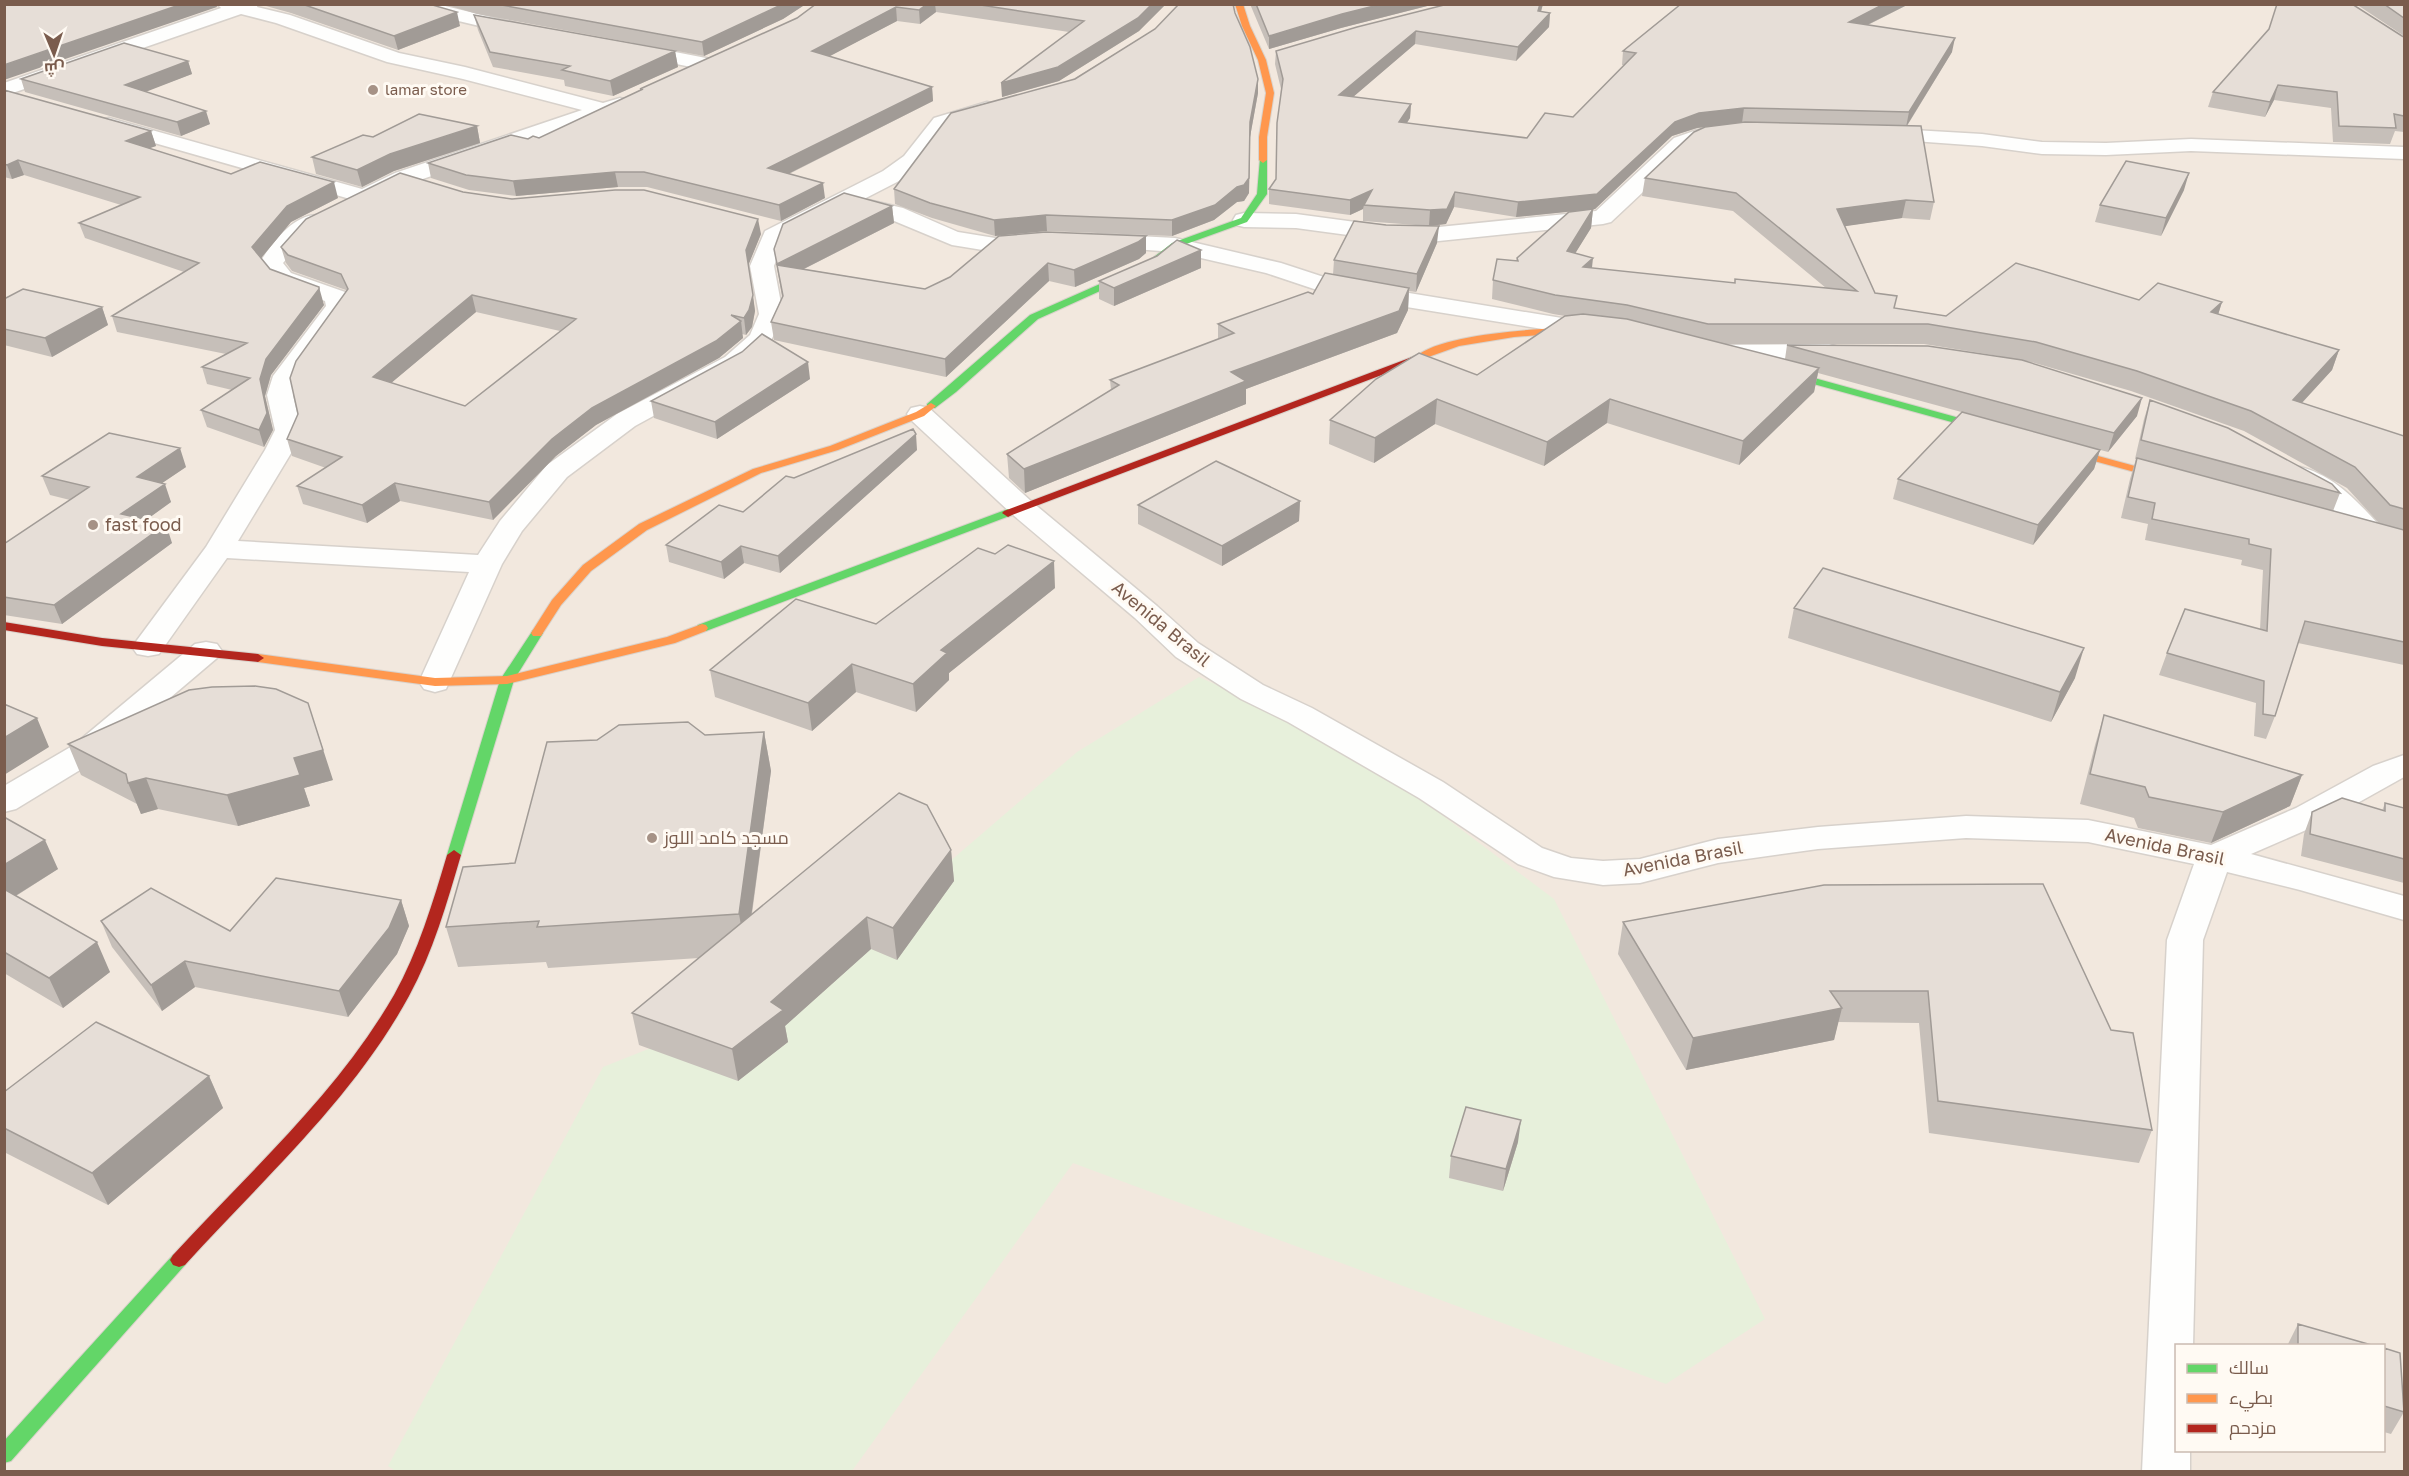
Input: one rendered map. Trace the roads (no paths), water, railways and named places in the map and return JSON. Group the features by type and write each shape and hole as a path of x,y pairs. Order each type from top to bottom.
{"street":[{"path":"411,4 542,34"},
{"path":"1239,4 1246,26 1262,60 1270,93 1263,136 1262,194 1244,220"},
{"path":"4,92 94,57 238,6 394,58 465,73 606,110"},
{"path":"618,47 716,59 676,78"},
{"path":"1262,60 1281,55"},
{"path":"4,92 35,103"},
{"path":"148,647 219,549 279,450 288,430 280,395 286,376 338,306 336,297 284,278 272,263 302,228 403,178 606,110 636,96"},
{"path":"435,682 487,564 510,527 541,489 578,454 626,420 734,362 761,338 771,314 762,266 773,236 771,227 845,201 912,161 941,122 1010,102"},
{"path":"94,120 364,196"},
{"path":"4,1455 227,1206 318,1111 364,1052 401,995 426,936 450,869 507,680 556,603 587,568 644,527 757,471 834,448 920,414 952,390 1034,317 1148,266 1175,245 1244,220 1296,221 1386,233 1428,235 1603,217 1682,144 1697,136 1742,131"},
{"path":"1853,133 1982,140 2042,148 2106,149 2191,145 2404,153"},
{"path":"403,178 432,188"},
{"path":"845,201 895,213 952,238 995,245 1069,240 1175,245 1273,268 1332,288 1591,329"},
{"path":"4,626 102,642 206,651 435,682 507,680 671,640 1457,344 1514,334 1591,329"},
{"path":"1703,352 1856,353"},
{"path":"1703,352 2016,437"},
{"name":"Avenida Brasil","path":"920,414 1022,508 1146,612 1187,650 1252,692 1300,715 1431,790 1530,856 1567,869 1603,873 1640,871 1718,851 1818,838 1966,827 2088,831 2214,857 2304,879 2404,908"},
{"path":"2039,443 2188,483"},
{"path":"2280,465 2336,496 2367,533"},
{"path":"219,549 487,564"},
{"path":"4,801 86,752 206,651"},
{"path":"2166,1472 2185,940 2214,857 2308,816 2385,773 2404,765"}],"place":[{"name":"lamar store","path":"373,90"},
{"name":"fast food","path":"93,525"},
{"name":"مسجد كامد اللوز","path":"652,838"}]}
